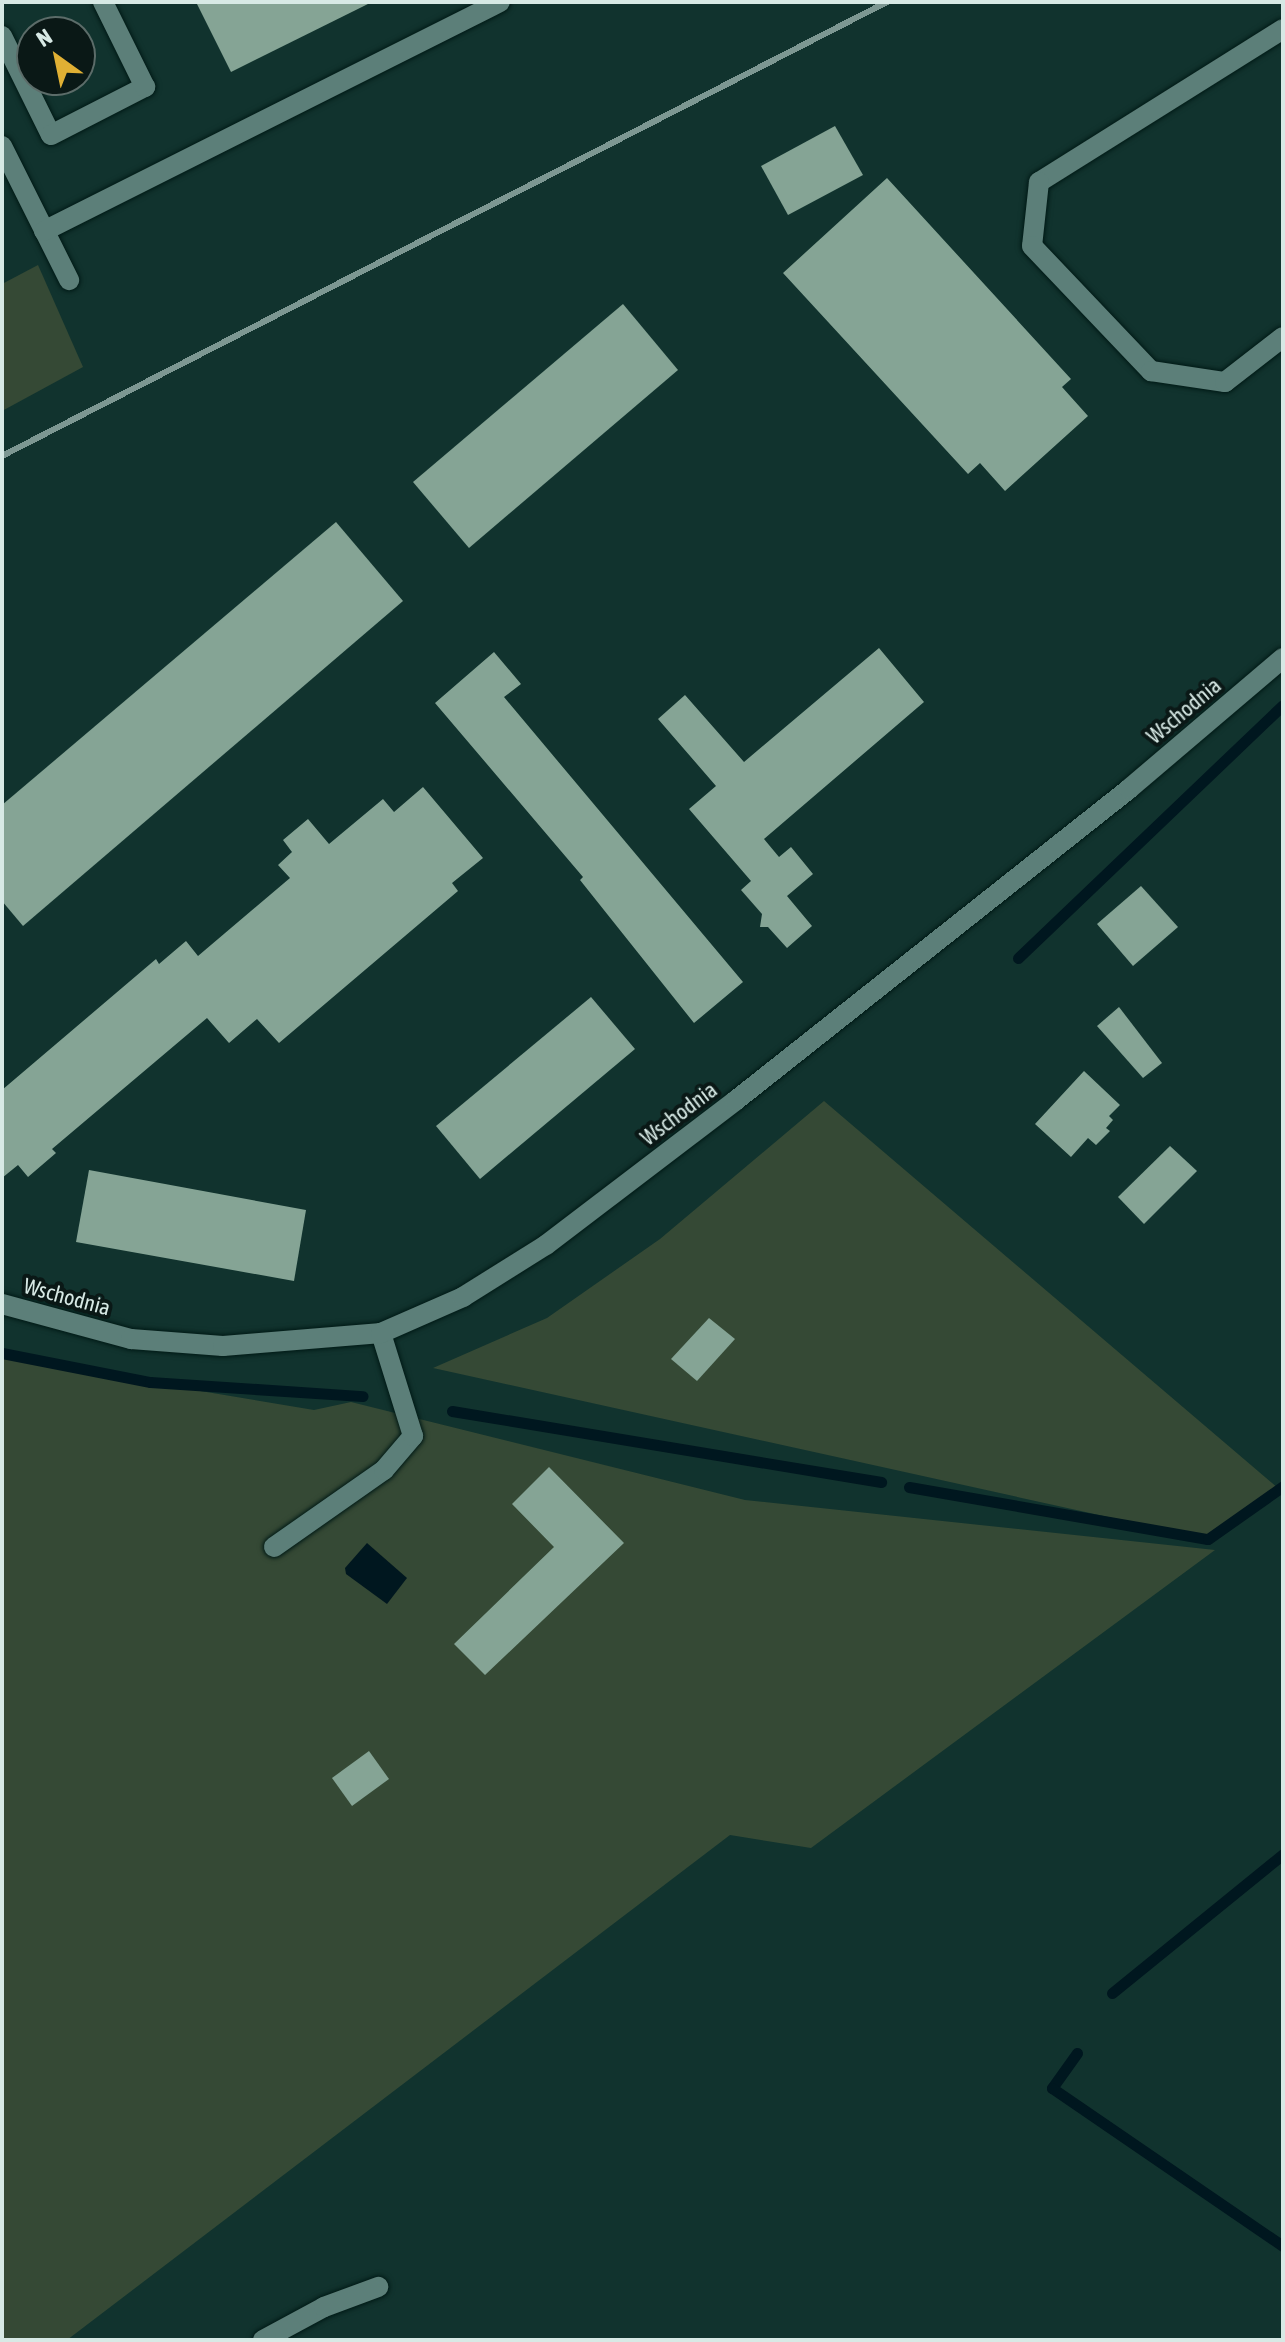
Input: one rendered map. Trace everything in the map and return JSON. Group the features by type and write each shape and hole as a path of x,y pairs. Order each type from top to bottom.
{"street":[{"path":"2,36 51,135 145,87 103,2"},
{"path":"44,231 500,2"},
{"path":"1283,29 1039,182 1032,246 1151,371 1225,382 1283,337"},
{"path":"2,146 69,280"},
{"name":"Wschodnia","path":"2,1304 147,1340 223,1346 381,1333 463,1297 546,1245 1129,789 1283,658"},
{"path":"274,1547 384,1470 413,1436 381,1333"},
{"path":"263,2340 324,2307 378,2287"}],"green space":[{"path":"38,265 83,367 2,411 2,284"},
{"path":"824,1101 1279,1489 1208,1539 433,1368 547,1318 660,1239"},
{"path":"2,1358 314,1410 351,1402 745,1500 1215,1550 811,1848 730,1835 67,2340 2,2340"}],"water":[{"path":"367,1543 407,1578 387,1604 346,1574 345,1568"}],"building":[{"path":"196,2 372,2 231,72"},
{"path":"835,126 863,175 788,215 761,166"},
{"path":"887,178 1071,379 1062,387 1088,416 1005,491 980,463 968,474 783,273"},
{"path":"623,304 678,370 469,548 413,482"},
{"path":"336,522 403,601 23,926 2,901 2,805"},
{"path":"879,648 924,702 764,839 779,857 791,847 813,874 787,896 812,926 787,948 768,927 760,927 762,914 741,890 751,881 689,809 716,786 658,719 685,695 744,762"},
{"path":"494,652 521,684 504,697 743,982 694,1023 580,880 583,877 435,703"},
{"path":"423,787 483,858 452,883 458,891 279,1043 257,1019 229,1043 207,1018 52,1149 56,1153 28,1177 18,1165 2,1178 2,1090 156,959 159,964 186,941 198,956 290,878 278,865 292,852 283,840 308,819 329,844 383,799 394,812"},
{"path":"1141,886 1178,927 1133,966 1097,924"},
{"path":"591,997 635,1049 480,1179 436,1126"},
{"path":"1119,1007 1162,1063 1143,1078 1097,1026"},
{"path":"1084,1071 1120,1105 1109,1116 1113,1120 1106,1128 1110,1131 1096,1145 1088,1138 1071,1157 1035,1124"},
{"path":"1170,1146 1197,1171 1144,1224 1118,1197"},
{"path":"89,1170 306,1210 294,1281 76,1242"},
{"path":"709,1318 735,1339 697,1381 671,1359"},
{"path":"549,1467 624,1543 485,1675 454,1644 554,1547 512,1504"},
{"path":"369,1751 389,1779 352,1806 332,1778"}],"waterway":[{"path":"1018,958 1283,705"},
{"path":"2,1353 150,1382 363,1396"},
{"path":"452,1411 881,1482"},
{"path":"909,1487 1208,1539 1283,1486"},
{"path":"1112,1993 1283,1854"},
{"path":"1077,2053 1052,2088 1283,2246"}],"railway":[{"path":"2,456 887,2"}]}
